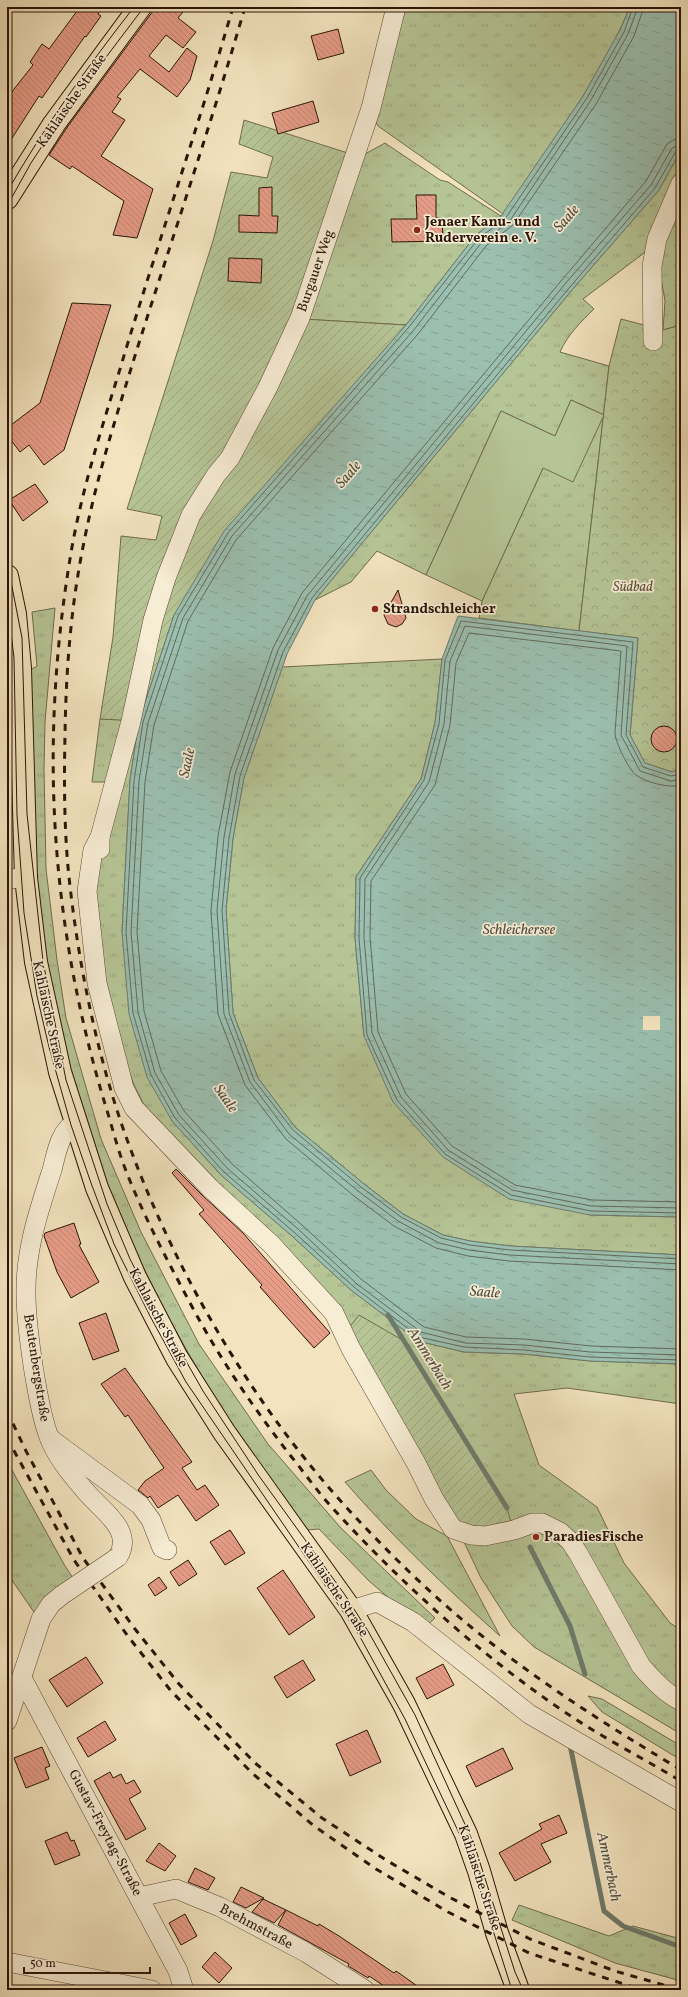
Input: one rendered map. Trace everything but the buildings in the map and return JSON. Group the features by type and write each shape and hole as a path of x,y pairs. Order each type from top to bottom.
{"main road":[{"name":"Kahlaische Straße","path":"7,198 54,124 140,7"},
{"name":"Kahlaische Straße","path":"7,576 14,614 20,668 14,738 17,878 60,1072 97,1188 135,1276 177,1358 224,1432 351,1610 404,1704 466,1834 479,1871 497,1933 518,1990"}],"street":[{"name":"Burgauer Weg","path":"396,7 366,125 300,318 268,386 230,458 216,475 191,515 166,578 153,620 131,721 100,837 100,855 87,891 97,983 124,1088 134,1108 210,1188 271,1244 334,1313 351,1349 416,1463 434,1499 453,1528 471,1535 485,1536 508,1532 533,1523 542,1523 560,1532 570,1541 578,1553 641,1666 654,1682 672,1697 681,1701"},
{"path":"653,341 652,266 657,239 681,183"},
{"name":"Beutenbergstraße","path":"7,1721 44,1612 62,1595 118,1557 122,1546 117,1526 107,1512 89,1495 66,1468 49,1438 42,1417 29,1340 26,1308 30,1244 40,1205 61,1141 68,1128 76,1123"},
{"path":"49,1438 61,1445 140,1504 151,1520 162,1548 167,1550"},
{"path":"351,1610 377,1602 412,1622 529,1714 681,1802"},
{"name":"Gustav-Freytag-Straße","path":"22,1678 178,1971 184,1990"},
{"name":"Brehmstraße","path":"139,1897 176,1889 220,1907 307,1953 365,1990"},
{"path":"7,1962 149,1990"}],"green space":[{"path":"403,7 630,7 603,62 588,88 572,114 503,214 378,126 374,119"},
{"path":"244,120 351,154 302,319 406,325 371,365 174,615 139,721 100,719 113,637 121,536 156,540 162,516 127,509 213,241 231,172 267,178 273,157 239,144"},
{"path":"385,143 440,180 448,182 501,216 476,235 406,325 302,319 365,154"},
{"path":"681,150 681,175 653,237 644,253 583,299 594,309 571,334 560,352 609,366 603,415 571,400 555,436 501,411 426,575 377,551 351,582 315,600 572,290 659,190"},
{"path":"681,192 681,325 663,330 665,301 659,267 661,241"},
{"name":"Südbad","path":"621,319 663,330 681,325 681,769 672,772 645,763 630,735 638,638 579,631 609,366"},
{"path":"571,400 604,415 573,482 543,468 482,601 426,575 501,411 555,436"},
{"path":"603,416 579,631 479,618 482,601 543,468"},
{"path":"55,608 45,722 44,769 46,869 57,960 66,1018 101,1139 141,1232 199,1344 268,1444 341,1528 435,1618 424,1628 369,1581 319,1529 307,1530 260,1464 214,1396 161,1304 118,1210 99,1162 82,1114 56,1014 41,927 34,854 27,672 37,666 32,612"},
{"path":"442,659 435,723 421,779 356,877 355,938 364,1036 590,1215 681,1217 681,1255 510,1246 470,1241 443,1235 403,1214 295,1127 258,1078 233,1013 226,910 233,838 244,777 282,667"},
{"path":"100,719 127,720 111,782 92,782"},
{"path":"139,721 130,780 122,932 172,1121 221,1175 292,1236 351,1290 418,1341 464,1352 523,1354 590,1361 681,1364 681,1404 567,1388 514,1394 539,1465 597,1507 624,1563 670,1623 681,1630 681,1697 657,1679 574,1539 512,1526 348,1329 146,1109 134,1085 118,1041 99,955 94,885"},
{"path":"359,1315 404,1341 507,1508 512,1526 496,1531 454,1522 348,1329"},
{"path":"7,1461 65,1566 75,1581 36,1615 7,1573"},
{"path":"371,1470 386,1490 416,1519 447,1536 500,1636 420,1561 345,1482"},
{"path":"525,1530 558,1535 681,1706 681,1734 534,1647 512,1626 481,1578 465,1544 466,1541"},
{"path":"588,1696 602,1699 681,1746 681,1760 602,1712"},
{"path":"519,1905 609,1936 633,1926 681,1939 681,1981 615,1963 512,1920"}],"water":[{"name":"Saale","path":"630,7 681,7 681,150 659,190 572,290 315,600 287,654 244,778 233,838 226,910 233,1013 258,1078 295,1127 403,1214 443,1235 470,1241 510,1246 681,1255 681,1364 590,1361 523,1354 464,1352 418,1341 351,1290 292,1236 221,1175 172,1121 147,1077 129,1014 122,932 130,780 139,721 174,615 224,531 406,325 476,235 501,216 583,96 620,30"},
{"name":"Schleichersee","path":"458,616 638,638 630,735 645,763 672,772 681,769 681,1217 590,1215 509,1199 443,1157 393,1102 364,1036 355,938 356,877 421,779 435,723 442,659"}],"pier":[{"path":"643,1016 660,1016 660,1030 643,1030"}],"waterway":[{"name":"Ammerbach","path":"388,1315 507,1508"},
{"name":"Ammerbach","path":"530,1547 570,1626 585,1674"},
{"name":"Ammerbach","path":"570,1745 604,1911 623,1926 681,1947"}],"tram line":[{"path":"7,192 67,97 134,7"},
{"path":"7,206 31,163 63,114 144,7"},
{"path":"7,561 22,638 27,814 43,961 66,1080 107,1204 130,1259 149,1296 203,1391 259,1476 345,1595 368,1631 415,1715 474,1844 515,1972 523,1990"},
{"path":"7,599 14,658 17,815 24,913 37,996 49,1047 71,1125 91,1183 114,1244 150,1316 186,1382 359,1635 405,1719 468,1852 512,1990"}],"railway":[{"path":"233,7 206,98 93,457 76,524 72,547 62,618 55,688 53,758 55,827 61,896 72,965 86,1034 123,1163 145,1216 162,1250 200,1321 236,1380 276,1437 318,1491 356,1534 386,1564 481,1650 549,1701 583,1724 681,1781"},
{"path":"245,7 193,177 108,443 89,517 79,566 68,661 65,753 66,829 70,886 79,953 101,1055 110,1088 132,1153 152,1203 200,1301 228,1349 258,1395 290,1440 324,1482 400,1563 471,1627 521,1666 573,1702 681,1770"},
{"path":"7,1411 26,1451 83,1558 135,1629 179,1684 255,1763 322,1818 386,1860 449,1897 530,1939 615,1971 681,1990"},
{"path":"7,1438 74,1560 127,1635 171,1691 252,1773 314,1826 376,1869 448,1912 529,1953 642,1990"}],"place":[{"name":"Jenaer Kanu- und Ruderverein e. V.","path":"417,230"},
{"name":"Strandschleicher","path":"375,609"},
{"name":"ParadiesFische","path":"536,1537"}]}
